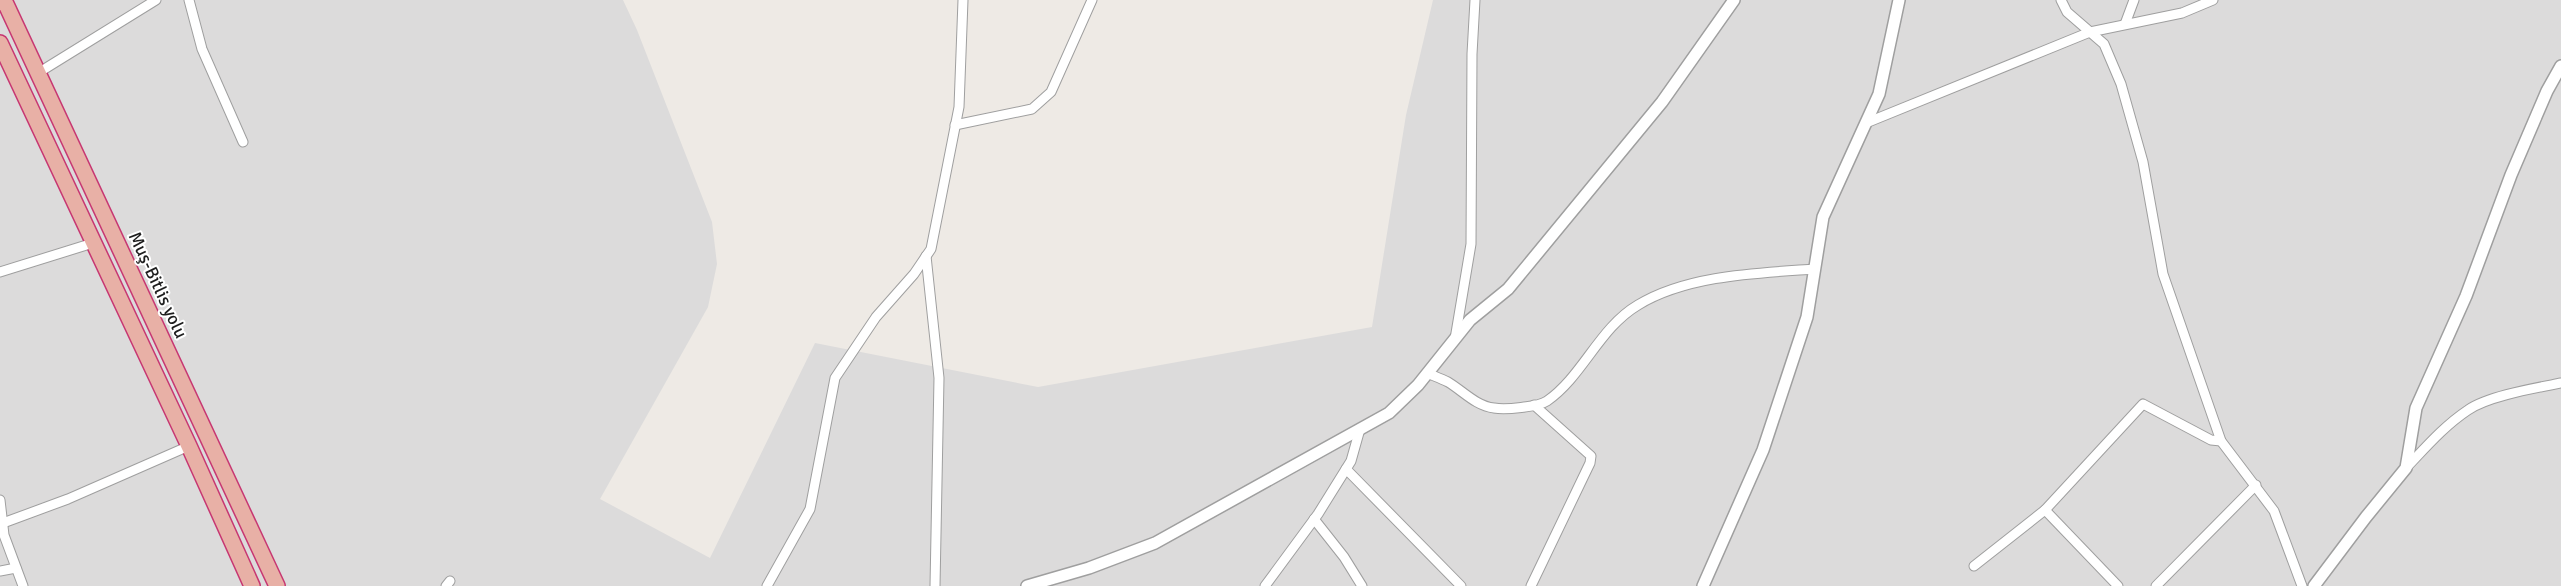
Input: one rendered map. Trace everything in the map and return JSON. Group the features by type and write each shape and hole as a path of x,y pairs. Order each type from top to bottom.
{"highway":[{"name":"Muş-Bitlis yolu","path":"4,0 277,586"},
{"path":"0,44 189,446 252,586"}],"street":[{"path":"38,73 156,0"},
{"path":"189,0 202,49 243,142"},
{"path":"767,586 810,509 836,378 876,317 914,274 931,249 959,107 963,0"},
{"path":"955,125 1032,109 1051,92 1092,0"},
{"path":"1455,339 1471,244 1472,54 1475,0"},
{"path":"1028,586 1088,568 1155,542 1389,413 1427,373 1470,320 1508,289 1662,102 1734,0"},
{"path":"1703,586 1762,450 1807,317 1823,218 1879,94 1899,0"},
{"path":"2061,0 2067,12 2104,44 2121,84 2143,162 2163,274 2221,441 2274,511 2302,586"},
{"path":"2125,24 2134,0"},
{"path":"1866,123 2090,32 2182,13 2213,0"},
{"path":"2406,468 2416,408 2466,296 2543,100 2561,66"},
{"path":"0,272 94,244"},
{"path":"926,256 939,378 935,586"},
{"path":"1427,373 1449,383 1476,402 1494,408 1534,405 1546,402 1569,379 1615,322 1636,306 1661,291 1684,285 1764,272 1815,269"},
{"path":"2314,586 2366,517 2406,468 2439,432 2470,408 2518,392 2561,383"},
{"path":"1974,566 2045,510 2143,404 2210,440 2221,441"},
{"path":"1531,586 1590,463 1590,456 1534,405"},
{"path":"1264,586 1314,519 1351,461 1360,429"},
{"path":"3,523 68,498 189,446"},
{"path":"1346,469 1461,586"},
{"path":"2156,586 2256,486"},
{"path":"0,500 4,534 23,586"},
{"path":"2045,510 2118,586"},
{"path":"1314,519 1344,557 1362,586"},
{"path":"0,571 16,568"}],"shaded area":[{"path":"0,0 623,0 637,30 712,222 717,264 708,307 600,499 710,558 815,343 1038,387 1372,327 1406,115 1433,0 2561,0 2561,586 0,586"}]}
